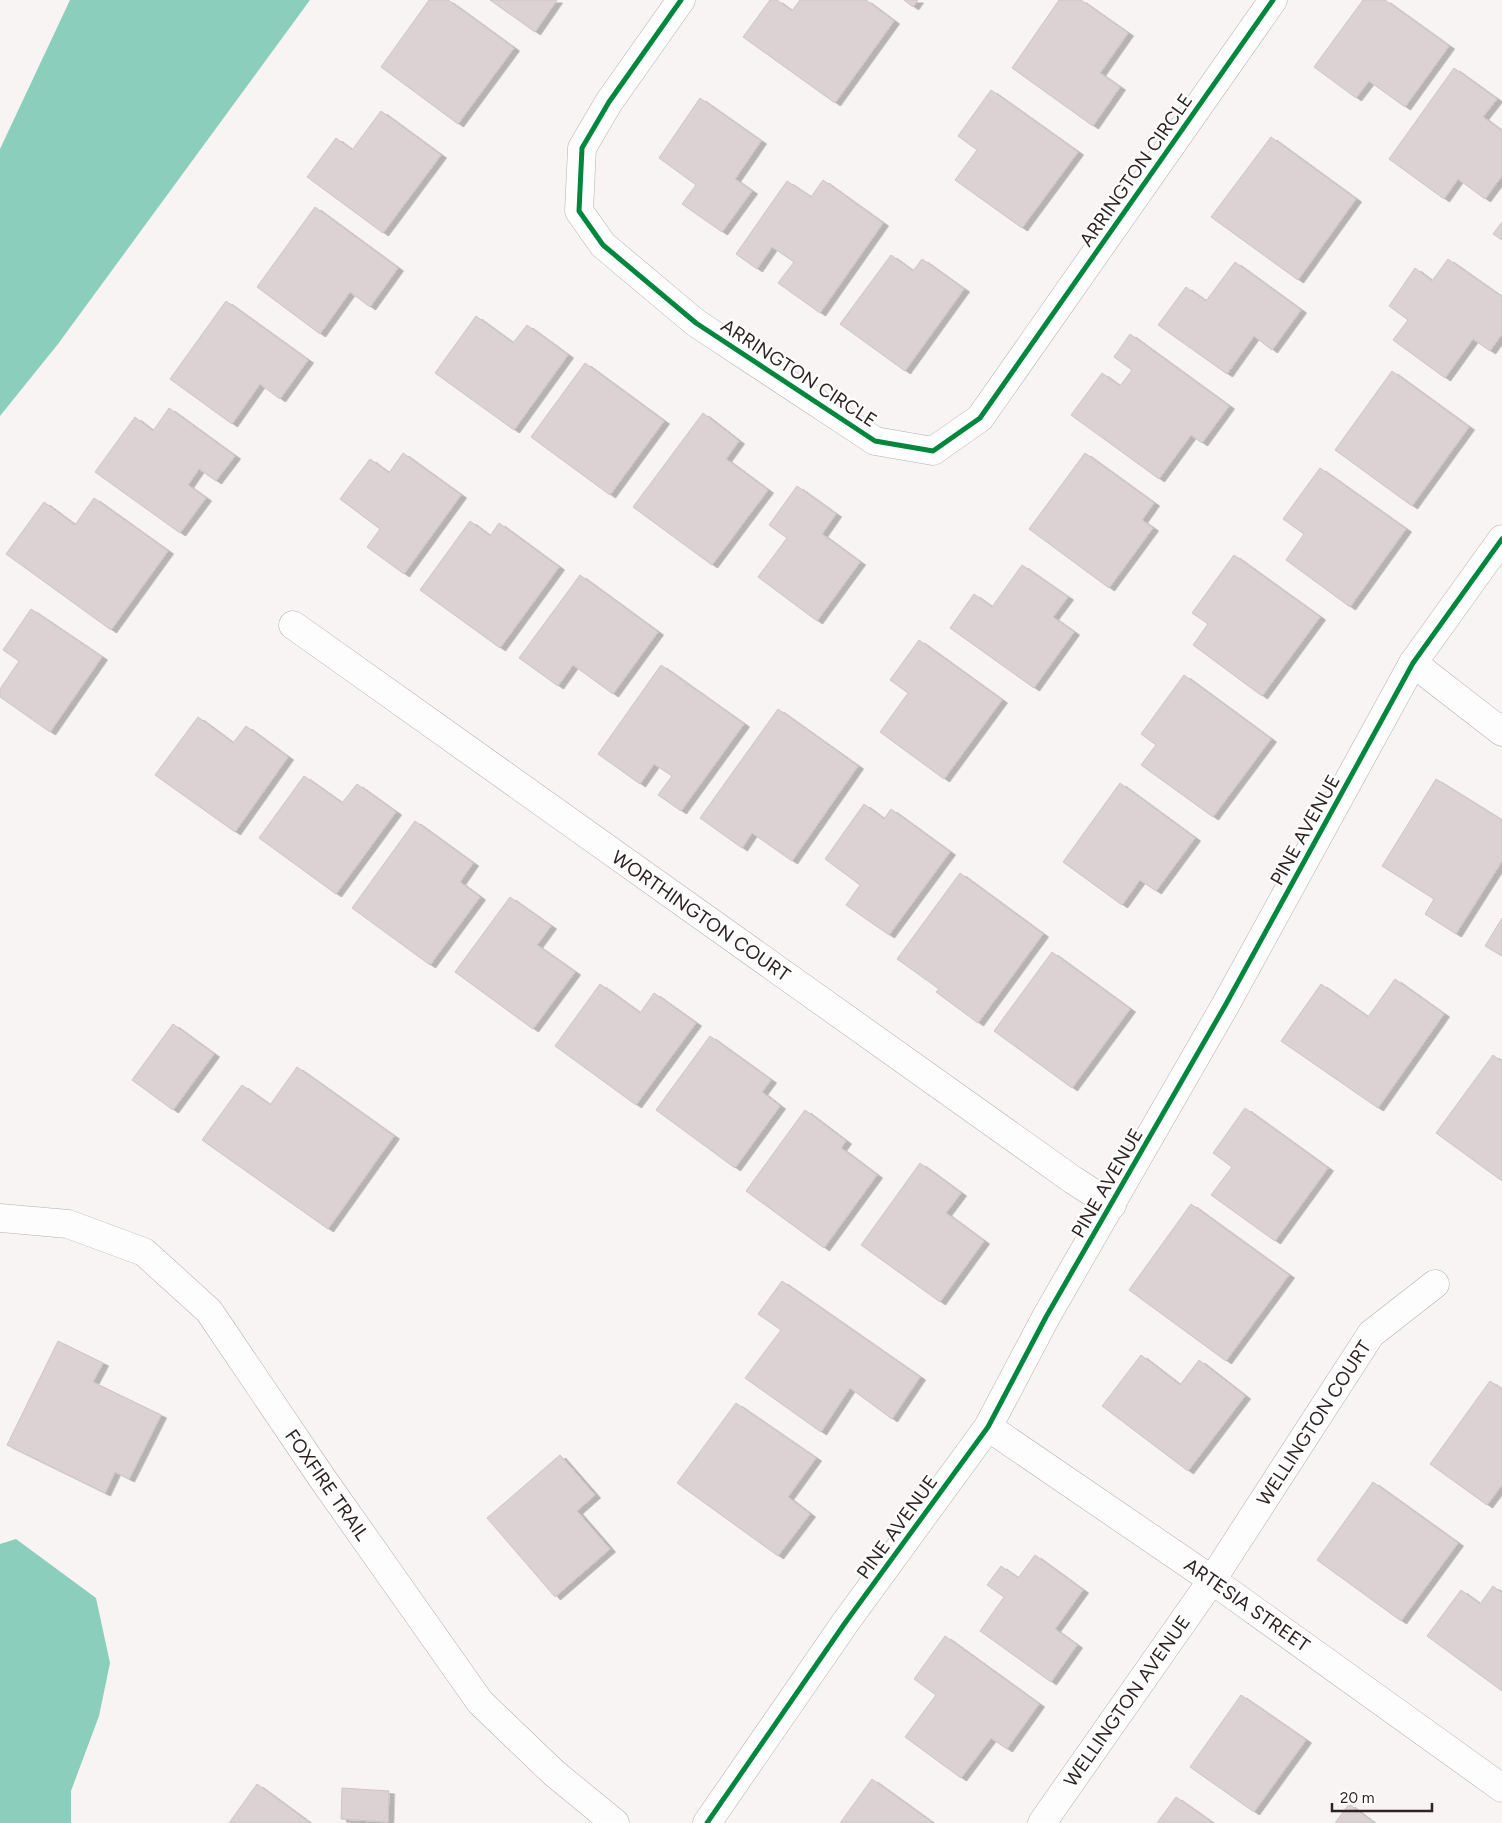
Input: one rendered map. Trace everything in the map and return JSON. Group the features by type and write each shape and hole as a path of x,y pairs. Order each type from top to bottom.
{"street":[{"name":"ARRINGTON CIRCLE","path":"681,0 609,102 582,148 579,211 603,244 696,323 875,441 933,451 980,418 1273,0"},
{"name":"PINE AVENUE","path":"707,1823 845,1623 988,1427 1046,1317 1226,1004 1413,664 1502,539"},
{"name":"WORTHINGTON COURT","path":"293,625 1073,1180 1112,1204"},
{"path":"1413,664 1502,732"},
{"name":"FOXFIRE TRAIL","path":"0,1218 68,1224 144,1252 209,1311 322,1478 480,1702 554,1773 615,1823"},
{"name":"WELLINGTON COURT","path":"1212,1580 1371,1334 1435,1284"},
{"name":"ARTESIA STREET","path":"988,1427 1212,1580 1502,1788"},
{"name":"WELLINGTON AVENUE","path":"1042,1823 1212,1580"}],"shaded area":[{"path":"70,0 310,0 58,344 0,416 0,149"},
{"path":"16,1539 96,1598 110,1663 99,1716 71,1791 71,1823 0,1823 0,1544"}],"building":[{"path":"429,0 448,0 514,48 458,124 381,67"},
{"path":"490,0 557,0 535,32"},
{"path":"770,0 777,0 792,11 800,0 866,0 894,21 835,103 743,37"},
{"path":"904,0 918,0 913,7"},
{"path":"1059,0 1081,0 1128,33 1100,73 1120,87 1093,126 1012,68"},
{"path":"1363,0 1385,0 1449,46 1405,107 1369,81 1356,98 1314,67"},
{"path":"1454,68 1497,99 1483,117 1502,131 1502,176 1485,199 1458,179 1444,199 1389,159"},
{"path":"991,90 1078,152 1022,228 955,180 977,150 958,136"},
{"path":"700,98 761,141 735,179 752,191 722,232 682,204 696,185 659,158"},
{"path":"381,111 441,155 383,233 307,177 336,138 352,150"},
{"path":"1271,137 1356,199 1298,280 1211,217"},
{"path":"823,180 883,223 820,313 778,283 794,262 772,247 757,269 736,254 787,181 811,197"},
{"path":"315,207 398,268 370,307 350,292 320,334 257,287"},
{"path":"1502,222 1502,240 1493,234"},
{"path":"891,255 913,271 922,259 964,289 905,371 840,324"},
{"path":"1448,259 1502,297 1502,334 1490,351 1473,339 1445,378 1393,340 1408,320 1389,306 1415,268 1432,281"},
{"path":"1235,262 1301,310 1272,350 1254,336 1227,374 1158,325 1186,287 1206,301"},
{"path":"226,301 308,360 280,399 260,384 232,424 170,379"},
{"path":"476,316 513,343 527,325 568,355 514,430 435,373"},
{"path":"1130,334 1229,406 1202,443 1191,435 1159,479 1071,415 1102,373 1120,386 1132,370 1114,357"},
{"path":"585,363 664,421 610,495 531,437"},
{"path":"1392,371 1469,427 1412,506 1335,450"},
{"path":"169,408 235,456 216,481 199,469 188,485 206,498 180,533 95,472 135,417 153,431"},
{"path":"703,413 739,441 726,459 768,490 712,565 633,507"},
{"path":"403,453 461,495 404,574 367,547 380,529 340,499 370,459 389,473"},
{"path":"1085,453 1154,503 1142,520 1153,528 1109,588 1029,529"},
{"path":"1320,468 1406,529 1350,607 1286,560 1304,534 1283,519"},
{"path":"797,486 836,514 822,534 860,562 817,621 758,577 787,538 769,525"},
{"path":"94,498 168,551 111,630 6,554 44,502 75,525"},
{"path":"470,521 490,536 499,523 559,567 500,648 420,590"},
{"path":"1234,555 1320,617 1262,696 1193,645 1208,624 1192,613"},
{"path":"1022,565 1068,597 1053,617 1074,632 1034,688 950,628 974,594 992,607"},
{"path":"580,575 658,632 613,694 573,665 558,686 519,658"},
{"path":"31,609 102,657 50,732 0,697 0,689 19,661 3,650"},
{"path":"919,640 1002,700 944,779 880,732 908,693 890,680"},
{"path":"661,665 744,724 681,811 658,795 672,776 654,764 640,784 598,754"},
{"path":"1184,675 1271,739 1213,817 1141,765 1156,745 1141,734"},
{"path":"778,709 858,766 792,861 752,833 742,848 700,818"},
{"path":"198,717 233,743 246,726 288,757 235,832 155,775"},
{"path":"304,776 342,803 357,784 396,812 336,894 259,838"},
{"path":"1436,779 1502,820 1502,861 1456,934 1425,914 1434,899 1382,866"},
{"path":"1120,783 1195,838 1156,891 1140,880 1122,905 1063,862"},
{"path":"864,804 884,819 891,809 950,852 889,935 846,905 860,885 825,859"},
{"path":"415,821 473,863 460,882 480,897 430,965 352,908"},
{"path":"960,873 1043,934 978,1023 936,992 939,989 897,959"},
{"path":"510,897 551,926 537,945 575,972 533,1029 455,972"},
{"path":"1502,918 1502,956 1485,946"},
{"path":"1052,952 1130,1009 1072,1088 994,1031"},
{"path":"1395,979 1444,1014 1378,1108 1281,1041 1321,984 1368,1017"},
{"path":"600,984 640,1013 654,993 696,1023 636,1105 555,1046"},
{"path":"173,1024 214,1054 173,1110 132,1080"},
{"path":"710,1036 771,1080 762,1092 780,1106 735,1168 656,1110"},
{"path":"1493,1055 1502,1062 1502,1181 1436,1133"},
{"path":"297,1067 394,1136 328,1229 202,1140 242,1085 270,1105"},
{"path":"1245,1108 1328,1168 1275,1241 1211,1195 1232,1167 1213,1153"},
{"path":"805,1110 846,1141 841,1148 877,1175 824,1248 746,1191"},
{"path":"920,1163 961,1193 946,1213 984,1241 940,1302 861,1245"},
{"path":"1191,1204 1289,1275 1226,1361 1129,1290"},
{"path":"782,1281 920,1377 892,1419 850,1388 821,1432 745,1378 781,1330 758,1314"},
{"path":"58,1341 103,1363 93,1382 161,1415 129,1479 115,1472 105,1493 7,1445"},
{"path":"1141,1355 1180,1385 1199,1360 1245,1396 1188,1471 1102,1406"},
{"path":"1490,1381 1502,1389 1502,1485 1487,1505 1430,1464"},
{"path":"736,1403 816,1458 788,1497 810,1514 778,1556 677,1483"},
{"path":"560,1455 595,1495 577,1511 610,1549 555,1597 487,1518"},
{"path":"1373,1482 1458,1543 1401,1621 1317,1560"},
{"path":"1035,1555 1083,1590 1055,1629 1077,1645 1051,1682 980,1631 1004,1597 987,1585 1001,1566 1018,1578"},
{"path":"1493,1586 1502,1593 1502,1691 1427,1636 1461,1590 1480,1604"},
{"path":"945,1636 1039,1704 1007,1749 991,1738 961,1778 905,1737 936,1695 914,1679"},
{"path":"1241,1695 1306,1740 1254,1812 1190,1767"},
{"path":"872,1779 933,1823 840,1823"},
{"path":"257,1784 310,1823 229,1823"},
{"path":"342,1788 389,1791 388,1822 341,1819"},
{"path":"1176,1797 1213,1823 1157,1823"},
{"path":"1349,1804 1374,1823 1335,1823"}],"cycle path":[{"path":"681,0 609,102 582,148 579,211 603,245 696,323 875,441 933,451 980,418 1273,0"},
{"path":"707,1823 845,1623 988,1427 1046,1317 1226,1004 1413,663 1502,539"}]}
